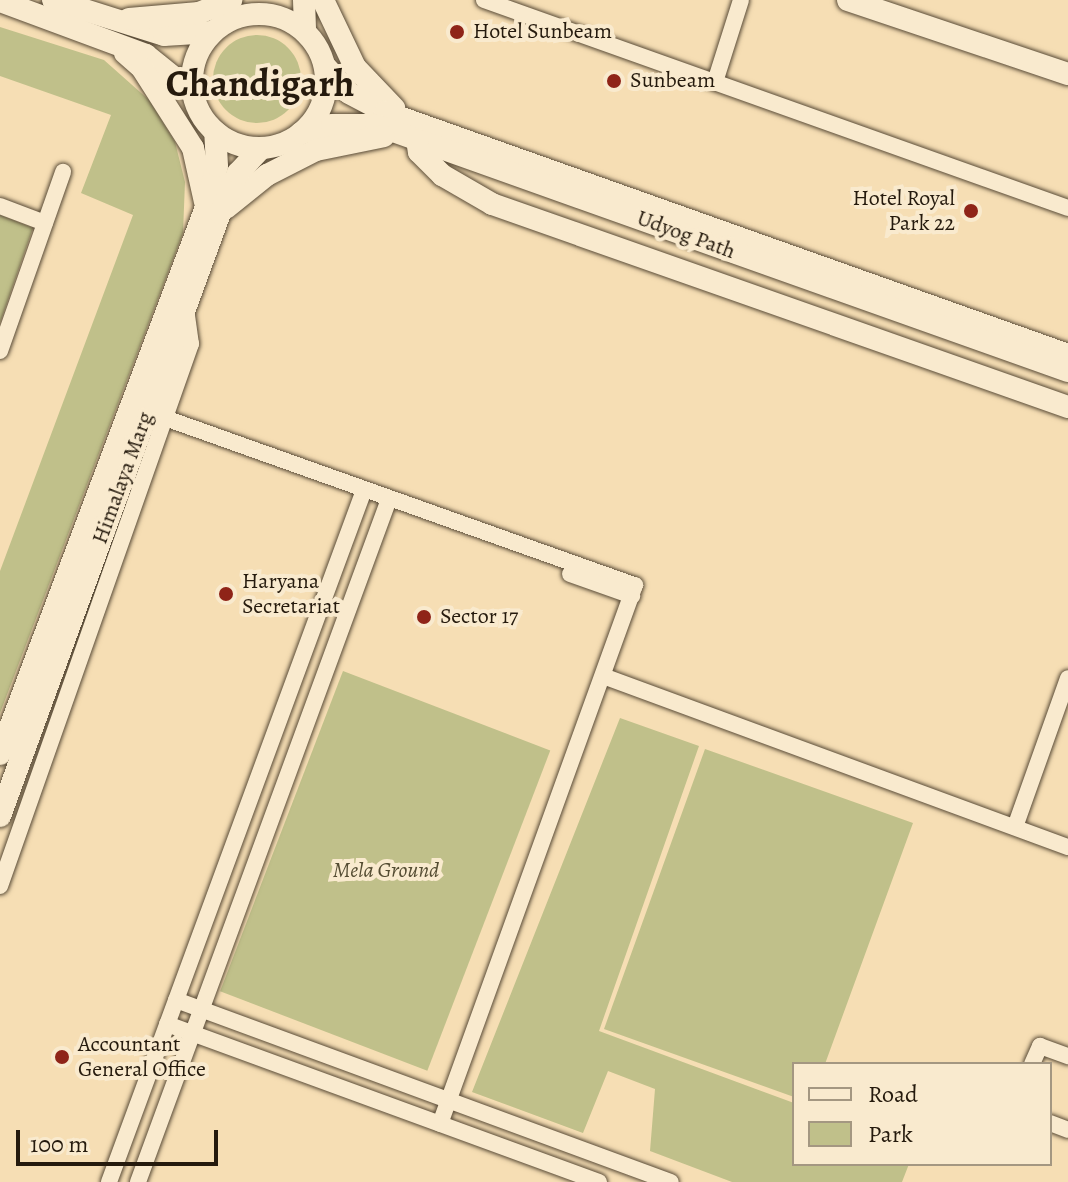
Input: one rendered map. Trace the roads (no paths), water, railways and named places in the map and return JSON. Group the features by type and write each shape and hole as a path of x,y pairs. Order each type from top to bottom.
{"main road":[{"path":"53,0 108,28 165,66 192,92 215,132 261,148 301,133 319,111 325,66 305,32 304,0"},
{"path":"323,0 355,67 409,131 419,152 442,175 492,204 1068,407"},
{"path":"848,0 1067,69"},
{"path":"0,1 108,28 164,35 212,32"},
{"path":"108,28 245,5 305,32"},
{"path":"192,92 195,60 212,32 245,5"},
{"path":"108,28 169,105 193,148 213,210 267,175 316,150 409,131"},
{"name":"Udyog Path","path":"325,66 349,93 409,131"},
{"name":"Udyog Path","path":"301,133 332,125 376,125 409,131 1066,357"},
{"name":"Himalaya Marg","path":"0,816 185,307 213,210 217,166 215,132"},
{"name":"Himalaya Marg","path":"0,754 213,210 238,173 261,148"}],"street":[{"path":"484,0 1068,208"},
{"path":"715,82 741,0"},
{"path":"0,351 63,172"},
{"path":"0,206 45,223"},
{"path":"0,886 191,344 185,307"},
{"path":"164,423 632,596 440,1124"},
{"path":"109,1182 362,495"},
{"path":"138,1182 387,504"},
{"path":"316,620 341,630"},
{"path":"603,676 1068,847"},
{"path":"1015,827 1068,678"},
{"path":"176,1000 671,1182"},
{"path":"167,1024 599,1182"},
{"path":"1033,1062 1040,1046 1068,1056"},
{"path":"319,1079 327,1055"}],"place":[{"name":"Hotel Sunbeam","path":"457,32"},
{"name":"Sunbeam","path":"614,81"},
{"name":"Hotel Royal Park 22","path":"971,211"},
{"name":"Haryana Secretariat","path":"226,594"},
{"name":"Sector 17","path":"424,617"},
{"name":"Accountant General Office","path":"62,1057"}],"district":[{"name":"Chandigarh","path":"260,84"}],"park label":[{"name":"Mela Ground","path":"386,871"}]}
